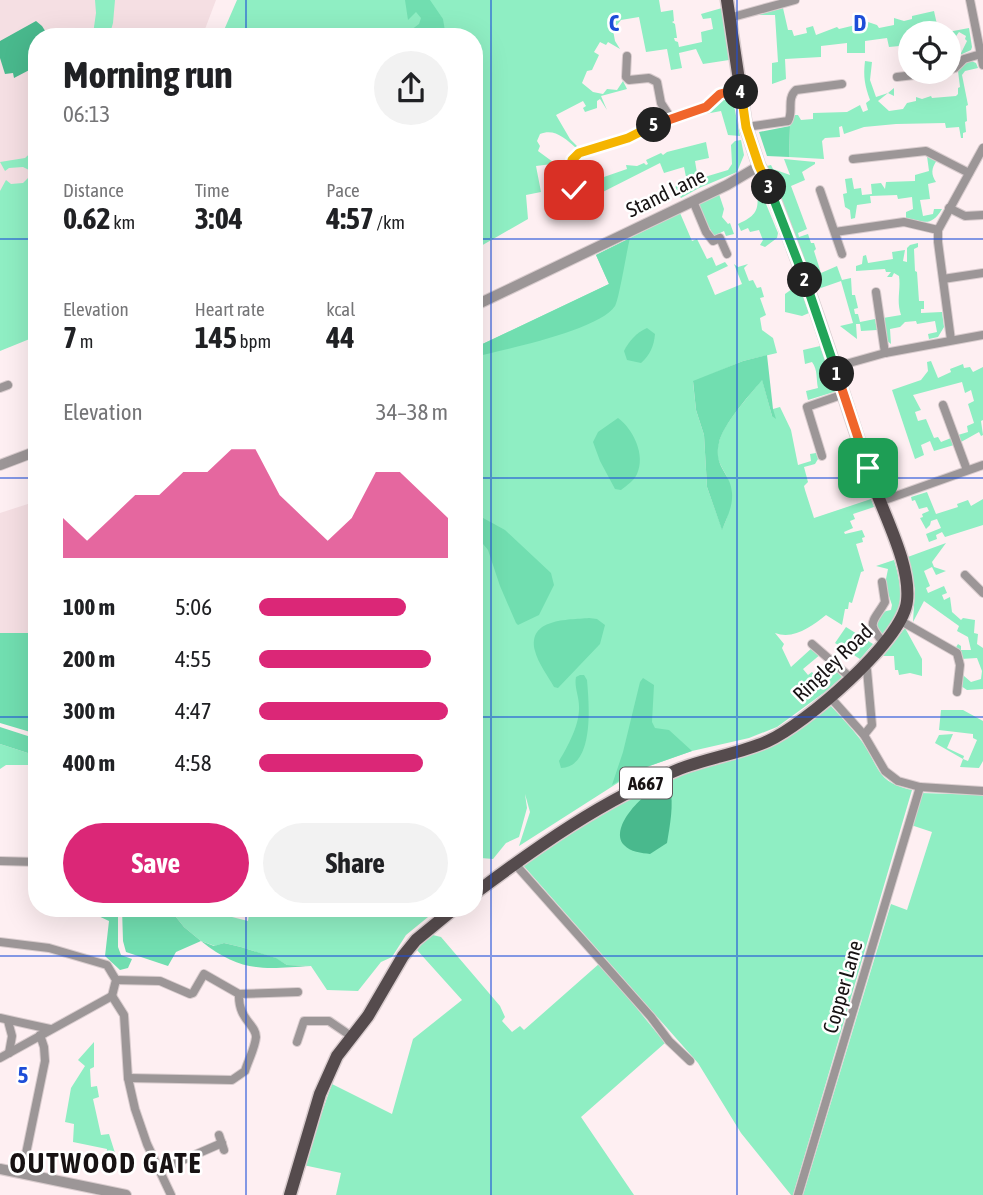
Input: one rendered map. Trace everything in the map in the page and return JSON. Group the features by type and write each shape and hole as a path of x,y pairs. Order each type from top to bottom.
{"main road":[{"name":"Ringley Road","path":"483,887 569,826 626,793 681,768 769,741 830,697 863,667 901,621 907,600 902,563 805,280 746,127 727,0"},
{"path":"290,1195 320,1094 337,1056 368,1016 403,956 416,940 443,917"}],"street":[{"path":"729,18 795,0"},
{"path":"970,0 983,65"},
{"path":"961,62 981,54"},
{"path":"627,55 626,77 629,80 649,78 657,82 661,103 672,120"},
{"path":"746,127 788,121 791,114 791,97 796,90 842,84"},
{"path":"576,192 570,166 579,153 628,138 645,128 706,107 720,94 740,89"},
{"path":"853,159 926,151 969,173"},
{"path":"951,340 938,230 982,153"},
{"name":"Stand Lane","path":"483,302 694,201 759,166"},
{"path":"823,193 842,254"},
{"path":"694,201 706,232 713,241 720,238 727,254"},
{"path":"949,208 965,216 980,213"},
{"path":"835,232 904,222 938,230"},
{"path":"943,279 983,273"},
{"path":"876,292 885,353"},
{"path":"835,367 885,353 983,335"},
{"path":"822,456 807,407 844,394"},
{"path":"943,405 967,470"},
{"path":"0,465 28,454"},
{"path":"879,502 983,465"},
{"path":"965,575 983,593"},
{"path":"882,582 885,602 871,626 872,631 884,643"},
{"path":"901,621 957,653 960,665 957,692"},
{"path":"812,644 851,678"},
{"path":"863,667 867,670 872,725 864,735"},
{"path":"830,697 864,735 885,771 898,780 920,787 983,791"},
{"name":"Copper Lane","path":"798,1195 920,787"},
{"path":"0,861 28,862"},
{"path":"514,864 690,1061"},
{"path":"0,942 49,948 91,958 107,965 116,980 112,996 124,1015 128,1078 140,1126 171,1195"},
{"path":"116,980 160,981 190,994 193,993 201,972 239,994 295,994"},
{"path":"128,1078 232,1080 245,1071 256,1035 241,1013 239,994"},
{"path":"0,1058 112,996"},
{"path":"4,1019 50,1029"},
{"path":"4,1019 12,1036 9,1053"},
{"path":"297,1042 304,1021 329,1021 351,1036"},
{"path":"22,1173 45,1061 40,1035"},
{"path":"160,1170 222,1143"},
{"path":"0,1169 126,1195"}],"shaded area":[{"path":"0,0 216,0 205,28 28,28 28,196 0,206"},
{"path":"95,0 115,0 112,28 94,28"},
{"path":"237,0 659,0 661,12 673,10 672,22 675,24 677,38 674,38 679,47 702,42 701,32 713,29 711,18 703,19 701,14 722,8 729,60 703,64 696,49 679,53 682,68 671,70 667,49 646,52 639,17 621,20 613,30 620,49 608,42 606,45 600,42 594,52 599,55 582,83 593,92 603,94 607,89 617,90 623,81 627,89 601,96 607,110 600,99 597,101 597,108 585,112 583,101 556,115 576,148 555,133 540,134 537,141 540,146 538,151 553,162 536,166 541,192 526,195 528,219 483,245 483,28 225,28"},
{"path":"405,0 430,0 443,19 444,28 414,28 421,18 416,12 408,20"},
{"path":"783,8 788,30 792,30 794,36 807,33 806,28 813,26 816,35 837,27 839,29 868,22 879,28 894,25 894,18 904,21 898,21 898,46 889,47 887,38 865,41 865,53 847,53 847,43 821,46 821,57 785,59 786,79 772,84 772,63 778,62 775,15 757,15"},
{"path":"934,11 936,21 904,21 912,19 912,16"},
{"path":"36,21 43,28 28,28 28,71 14,78 13,73 5,74 0,58 0,41"},
{"path":"969,28 972,47 961,55 967,41 966,36 961,33 961,30"},
{"path":"969,60 976,63 978,68 965,71 962,75 968,105 963,138 959,127 946,128 945,123 864,127 844,134 842,126 839,127 840,137 825,138 822,141 824,159 789,157 790,126 794,115 798,115 801,120 813,119 813,113 847,112 860,105 863,112 868,110 866,103 870,100 865,81 865,61 872,62 870,80 876,97 888,93 878,101 889,111 903,109 907,103 916,101 916,97 922,99 931,96 956,96 961,84 961,68"},
{"path":"725,97 733,100 740,136 728,135 721,111 700,115"},
{"path":"790,126 789,157 767,156 759,132"},
{"path":"741,140 744,155 737,172 681,198 674,189 687,182 684,167 664,173 660,163 581,203 579,193 584,191 583,183 577,183 573,168 577,158 591,185 601,178 627,169 626,165 646,165 646,160 661,153 663,155 706,142 709,158 695,161 698,179 728,170 732,164 731,145"},
{"path":"28,155 28,170 23,167 5,171 0,162"},
{"path":"927,156 937,160 932,171 936,182 928,184 930,199 920,200 923,216 933,214 934,209 942,209 934,219 927,222 906,218 906,212 913,209 912,197 898,199 897,195 870,196 871,203 857,205 855,218 851,219 843,194 847,193 845,179 852,178 854,189 861,188 862,195 872,194 871,184 881,183 885,189 886,182 915,181 915,175 929,171"},
{"path":"784,159 815,162 802,172 805,180 791,186 807,229 798,233 799,237 808,234 811,243 814,243 821,273 837,266 842,280 851,278 852,295 855,295 858,308 854,309 855,314 858,314 860,322 875,319 877,330 861,331 860,324 856,324 857,339 840,326 853,323 841,281 818,289 812,288 767,166 771,165 773,169 790,175"},
{"path":"28,178 28,340 0,351 0,191 6,180 11,184 23,183"},
{"path":"757,182 778,233 777,238 765,247 760,245 763,240 759,230 750,232 748,228 741,231 738,224 752,216 757,208"},
{"path":"719,194 724,209 722,217 730,223 734,234 726,236 724,231 714,236 696,204"},
{"path":"680,213 692,241 697,239 707,259 712,257 716,266 725,262 728,266 707,276 715,295 742,284 734,264 738,267 748,264 744,268 749,281 753,280 757,288 761,287 764,297 760,298 766,315 760,318 762,330 773,338 777,353 743,361 693,382 696,410 704,435 707,487 722,529 729,511 730,497 729,483 718,457 719,442 732,418 762,379 772,416 773,409 780,407 791,430 798,465 811,461 810,454 816,453 818,459 815,464 804,467 808,482 804,486 814,518 871,499 874,507 853,514 855,519 850,521 853,528 844,532 862,530 865,537 862,538 863,542 856,544 864,571 861,572 852,603 849,602 848,609 845,609 842,625 826,615 796,633 775,633 784,644 782,648 791,667 813,647 821,654 803,669 808,675 812,672 816,677 833,667 842,677 825,692 777,727 749,738 692,751 638,770 519,846 530,812 525,794 527,808 519,837 506,843 493,859 483,858 483,344 609,284 596,255"},
{"path":"630,238 617,302 606,315 550,338 483,355 483,344 609,284 596,255"},
{"path":"918,243 918,247 914,249 919,301 924,301 921,313 942,312 944,327 938,337 929,339 928,334 937,332 935,321 917,324 916,321 905,322 900,327 890,329 891,344 886,340 883,318 901,315 899,276 894,273 892,277 887,277 891,272 886,272 885,269 856,271 856,266 862,264 863,256 866,255 868,263 893,259 892,252 905,250 903,261 907,262 907,248"},
{"path":"799,284 809,313 802,316 785,312 785,294"},
{"path":"647,328 655,334 649,353 641,363 627,360 624,351 626,347 636,335"},
{"path":"820,346 837,391 808,400 806,391 818,388 815,368 812,362 805,364 803,350"},
{"path":"767,355 776,419 772,416 762,380 737,410 721,435 718,458 729,480 732,498 722,530 707,487 704,435 696,410 693,381 743,361"},
{"path":"931,361 938,378 963,364 964,368 970,367 973,372 983,367 983,435 979,432 961,442 958,435 968,432 967,426 974,423 968,404 974,401 971,390 965,393 962,382 913,395 921,410 915,412 918,421 926,419 934,438 938,437 941,442 951,438 954,445 934,451 930,441 921,445 924,455 915,459 892,390 921,380 928,371 927,362"},
{"path":"618,418 633,436 640,459 636,476 621,490 615,489 593,442 598,432"},
{"path":"927,492 936,514 958,507 957,504 968,500 971,506 983,499 983,525 945,537 942,532 936,535 937,539 929,542 926,534 941,528 937,519 931,521 926,529 920,518 929,511 927,507 919,509 911,497"},
{"path":"28,504 28,633 0,633 0,513"},
{"path":"483,518 505,530 551,573 554,585 539,615 518,625 516,623 488,550 483,544"},
{"path":"946,543 932,562 934,567 946,571 936,575 932,567 924,571 930,586 926,588 928,593 944,586 947,593 942,595 944,600 950,597 952,612 961,620 975,620 977,644 983,648 983,689 967,690 961,686 964,666 964,676 971,682 981,679 982,671 977,658 961,659 955,649 958,644 961,650 971,650 968,637 957,631 959,626 924,601 913,622 915,589 905,558"},
{"path":"894,560 900,600 895,618 882,636 875,627 877,618 891,610 892,605 885,584 888,569 876,566"},
{"path":"597,619 605,625 600,644 558,688 554,687 535,651 534,640 537,632 551,623"},
{"path":"846,627 873,644 860,659 835,643"},
{"path":"905,628 922,659 922,676 910,673 899,675 898,670 895,670 894,656 883,656"},
{"path":"0,633 28,633 28,731 0,723"},
{"path":"584,675 587,680 589,703 585,746 572,765 561,768 559,761 578,720 576,677"},
{"path":"643,678 654,685 652,722 655,728 669,730 692,751 638,770 612,785 640,682"},
{"path":"830,705 860,739 884,777 900,787 912,790 791,1195 741,1133 698,1063 522,864 620,800 680,772 742,754"},
{"path":"941,710 963,710 983,721 983,761 979,768 960,767 963,759 968,761 977,740 973,738 973,734 939,730"},
{"path":"0,727 28,736 28,753 0,744"},
{"path":"953,734 947,748 964,756 963,759 935,743 939,735"},
{"path":"0,744 28,753 28,765 6,765 0,769"},
{"path":"663,785 670,787 672,801 667,843 650,854 629,849 620,837 625,819 639,801"},
{"path":"921,793 983,795 983,1195 803,1195 891,904 907,910 932,832 911,825"},
{"path":"100,917 118,917 118,947 121,955 132,959 128,968 120,970 105,956 109,921"},
{"path":"122,917 176,917 201,941 176,952 168,966 126,952"},
{"path":"176,917 232,917 248,921 249,917 428,917 406,935 392,957 381,962 358,991 327,990 311,966 287,965 275,958 224,943 215,946 201,941"},
{"path":"433,935 441,937 500,1006 505,1017 502,1021 512,1032 520,1026 524,1030 600,963 665,1043 581,1117 634,1195 336,1195 341,1173 303,1165 332,1084 392,1114 413,1039 462,1000 417,950"},
{"path":"201,941 214,946 224,943 241,947 276,958 287,965 311,966 253,967 228,959"},
{"path":"94,1042 94,1067 90,1069 91,1087 97,1086 99,1097 93,1099 101,1135 109,1134 115,1153 123,1162 106,1159 107,1149 73,1142 74,1124 65,1122 71,1088 85,1066 78,1060"}],"district":[{"name":"OUTWOOD GATE","path":"106,1163"}],"route":[{"path":"574,190 570,166 579,153 628,138 645,128 706,107 720,94 740,89 746,127 756,159 767,180 809,290 868,468"}]}
